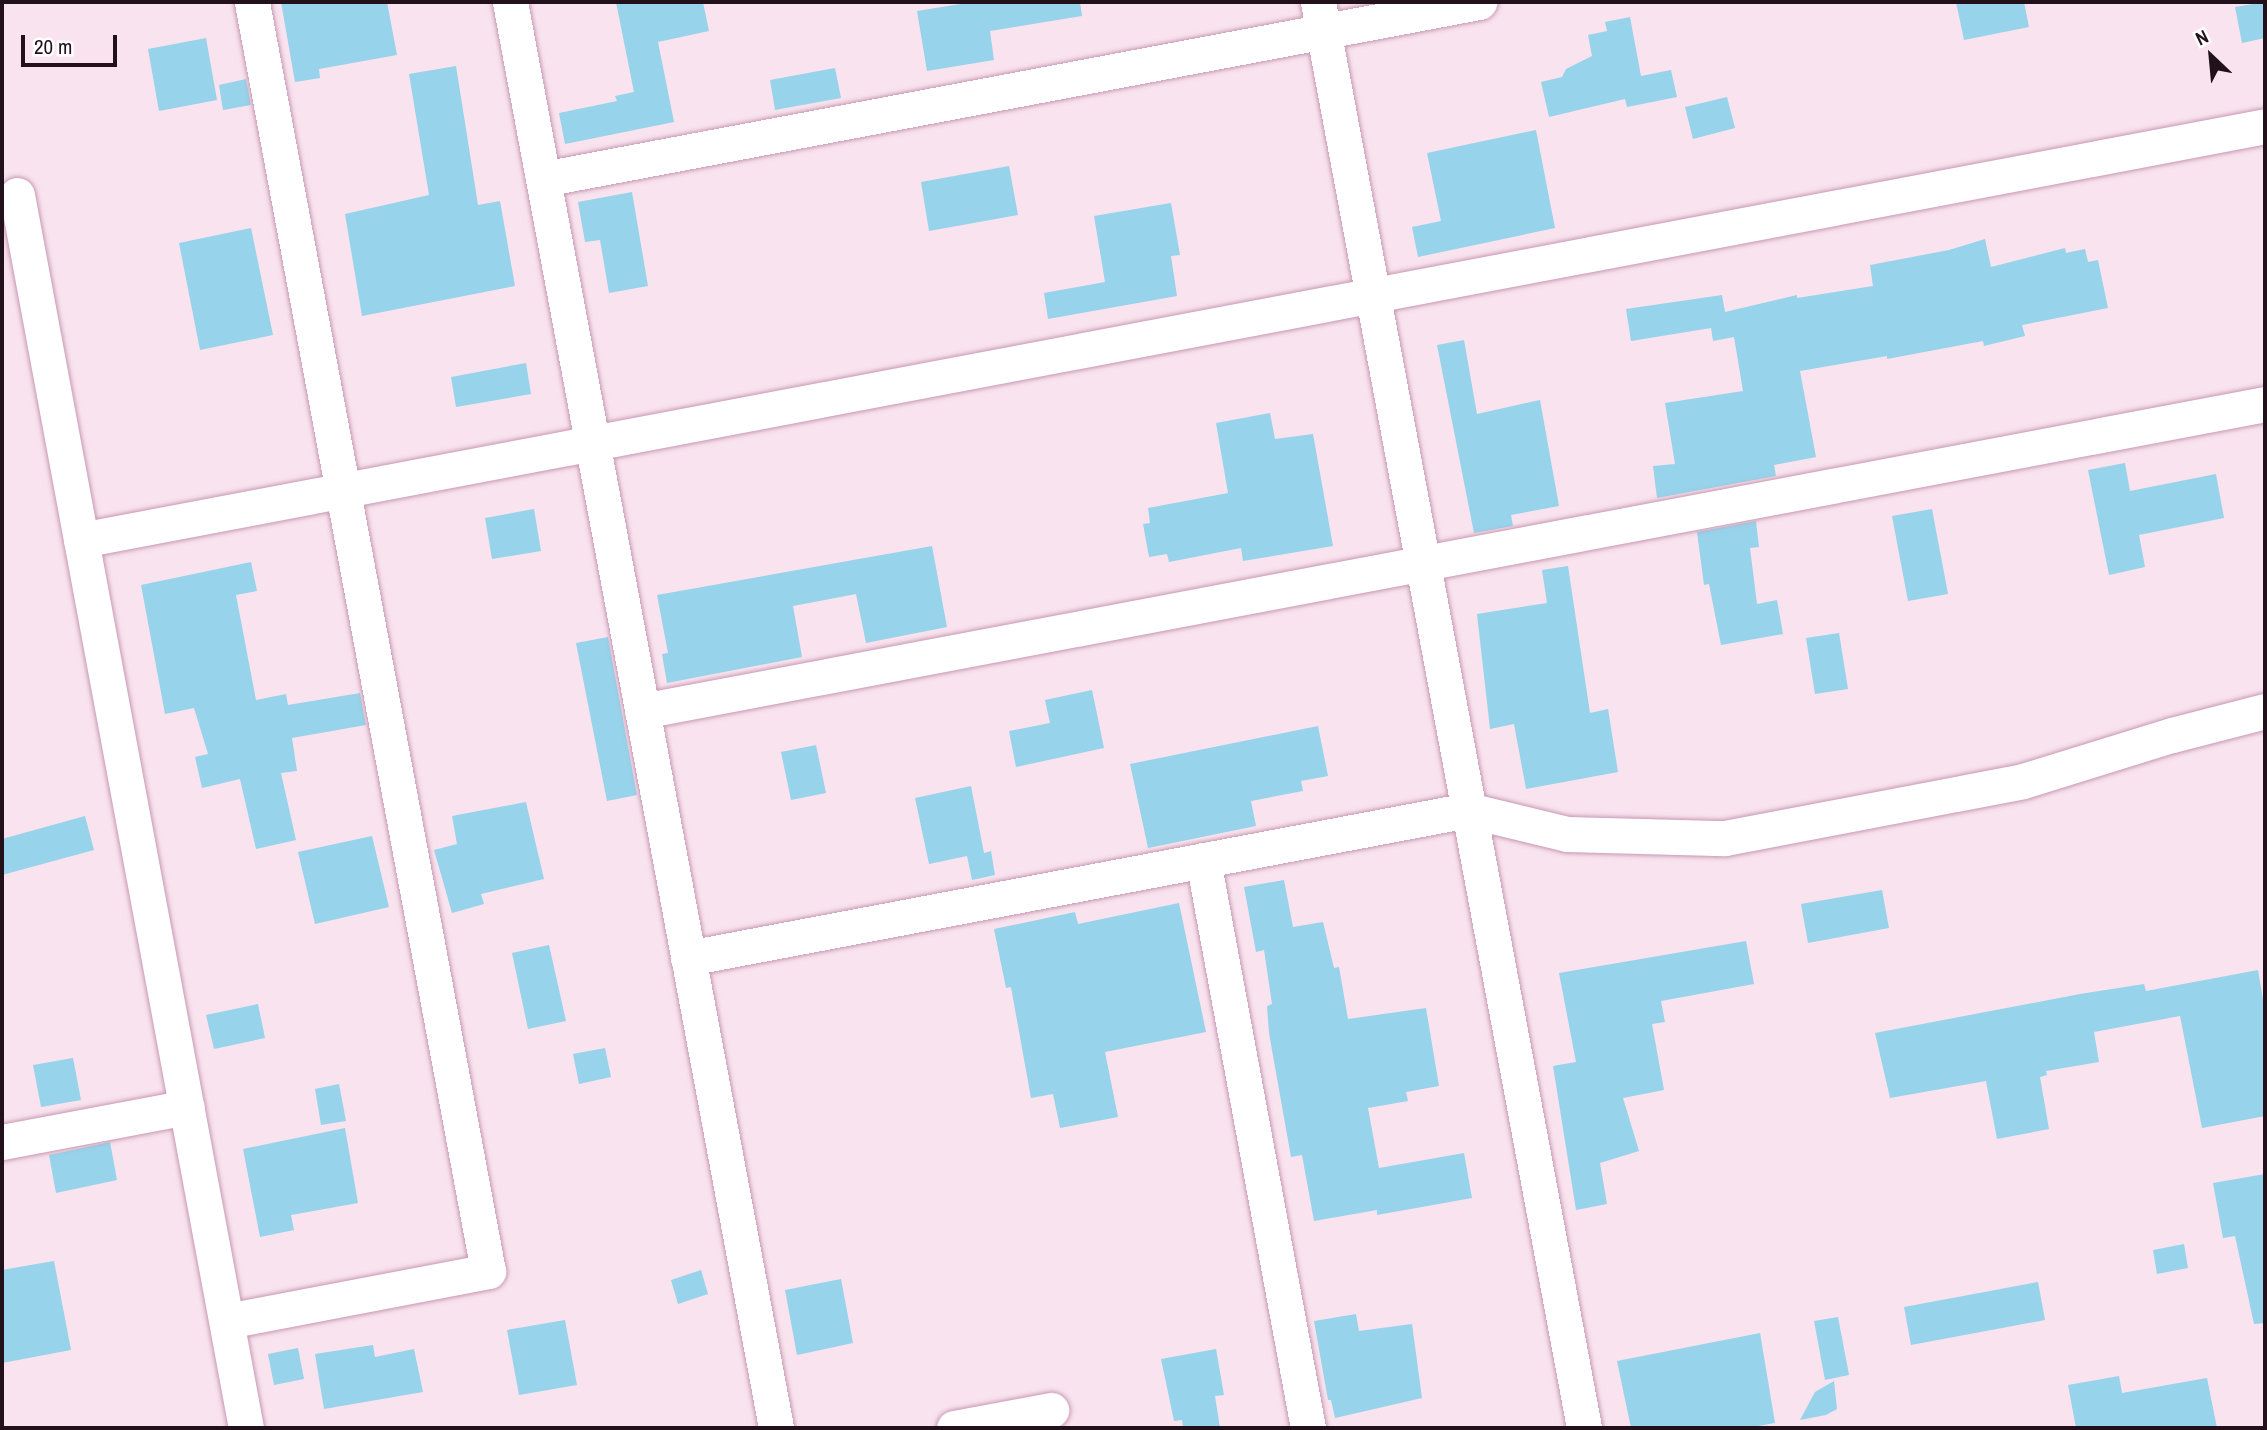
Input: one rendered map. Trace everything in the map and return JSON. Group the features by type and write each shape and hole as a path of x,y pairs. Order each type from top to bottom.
{"street":[{"path":"227,1321 488,1271 252,2"},
{"path":"510,2 776,1428"},
{"path":"543,179 1321,17 1479,2"},
{"path":"1321,17 1584,1428"},
{"path":"81,540 2265,126"},
{"path":"17,195 246,1428"},
{"path":"642,711 2265,404"},
{"path":"688,958 1468,810 1567,834 1725,838 2023,781 2172,735 2265,711"},
{"path":"1203,860 1308,1428"},
{"path":"2,1142 187,1107"},
{"path":"954,1428 1051,1410"}],"building":[{"path":"281,2 387,2 397,55 319,69 320,78 295,82"},
{"path":"616,2 703,2 709,31 658,42 674,122 565,144 559,113 617,101 615,96 634,92"},
{"path":"973,2 1080,2 1082,16 990,31 994,60 927,71 917,11"},
{"path":"1956,2 2024,2 2029,27 1964,40"},
{"path":"2265,2 2265,38 2242,43 2235,7"},
{"path":"1630,17 1641,76 1671,70 1677,97 1627,107 1625,99 1549,117 1541,82 1562,77 1566,69 1592,56 1588,35 1607,31 1605,22"},
{"path":"206,38 217,100 159,111 148,49"},
{"path":"456,66 478,205 500,201 515,286 362,316 345,214 429,195 409,74"},
{"path":"835,68 841,98 775,110 770,80"},
{"path":"246,79 251,105 223,110 219,85"},
{"path":"1727,97 1735,128 1693,139 1685,107"},
{"path":"1536,130 1555,228 1418,257 1412,227 1441,221 1427,153"},
{"path":"1009,166 1018,215 929,231 921,182"},
{"path":"632,192 648,286 609,293 600,240 585,242 578,202"},
{"path":"1171,203 1180,255 1171,256 1177,296 1048,319 1044,293 1105,282 1094,216"},
{"path":"251,228 273,335 200,350 179,243"},
{"path":"1985,239 1991,267 2065,248 2066,253 2085,249 2088,262 2098,260 2108,308 2022,325 2025,336 1984,346 1983,341 1887,359 1887,356 1800,371 1816,457 1774,465 1776,476 1657,498 1653,466 1675,464 1665,403 1743,391 1734,337 1713,341 1711,328 1631,341 1626,309 1722,295 1725,312 1797,295 1797,298 1873,286 1870,265 1949,250"},
{"path":"1464,340 1477,414 1540,400 1559,506 1511,515 1513,526 1474,533 1437,345"},
{"path":"526,363 531,394 456,407 451,377"},
{"path":"1270,413 1275,439 1313,434 1333,546 1243,561 1241,548 1169,562 1167,554 1149,557 1143,524 1150,523 1148,508 1228,493 1216,423"},
{"path":"2125,463 2130,491 2216,474 2224,518 2139,535 2145,567 2109,575 2088,470"},
{"path":"534,509 541,551 492,559 485,518"},
{"path":"1932,509 1948,594 1908,601 1892,516"},
{"path":"1756,521 1759,547 1750,548 1757,604 1777,600 1783,634 1721,645 1709,584 1704,585 1697,532"},
{"path":"932,546 947,627 866,643 856,594 793,606 802,657 667,683 662,654 668,653 657,595"},
{"path":"251,562 257,591 236,595 256,700 286,694 288,705 360,693 366,725 292,738 297,771 281,773 296,840 256,849 240,779 202,788 195,757 208,754 194,708 165,714 141,585"},
{"path":"1568,566 1590,713 1608,709 1618,772 1526,789 1514,724 1490,729 1477,614 1547,603 1542,570"},
{"path":"1839,633 1848,689 1815,694 1806,638"},
{"path":"608,637 637,795 607,801 576,643"},
{"path":"1092,690 1104,748 1016,767 1009,731 1050,723 1045,700"},
{"path":"1318,726 1328,776 1301,781 1303,791 1251,801 1256,826 1148,848 1130,764"},
{"path":"816,745 826,793 791,800 781,752"},
{"path":"971,786 984,853 991,851 995,875 972,880 967,856 929,864 915,798"},
{"path":"526,802 544,879 481,894 484,904 452,913 434,850 457,844 452,816"},
{"path":"85,816 94,850 2,875 2,839"},
{"path":"372,836 389,907 315,924 298,852"},
{"path":"1284,880 1293,927 1323,922 1334,968 1339,967 1348,1019 1426,1008 1439,1086 1406,1092 1408,1101 1368,1108 1379,1168 1464,1153 1472,1198 1377,1215 1377,1210 1314,1221 1302,1155 1291,1157 1269,1033 1267,1006 1272,1004 1264,950 1256,952 1244,887"},
{"path":"1882,890 1889,928 1808,943 1801,904"},
{"path":"1179,903 1206,1032 1105,1052 1118,1117 1060,1128 1053,1094 1031,1098 1011,987 1006,988 994,929 1075,912 1078,924"},
{"path":"1746,941 1754,984 1661,1001 1665,1022 1652,1024 1664,1090 1623,1098 1639,1151 1600,1163 1607,1204 1576,1210 1553,1066 1576,1062 1559,973"},
{"path":"549,945 566,1021 528,1029 512,953"},
{"path":"2258,970 2265,1011 2265,1116 2202,1128 2180,1016 2094,1032 2099,1062 2046,1071 2047,1075 2040,1077 2049,1129 1997,1139 1986,1081 1890,1098 1875,1033 2080,994 2144,984 2146,991"},
{"path":"258,1004 265,1038 214,1049 206,1015"},
{"path":"605,1048 611,1077 579,1084 573,1054"},
{"path":"73,1058 81,1100 41,1107 33,1065"},
{"path":"339,1084 346,1121 321,1125 315,1089"},
{"path":"345,1128 358,1203 291,1215 294,1230 260,1237 243,1149"},
{"path":"110,1142 117,1180 56,1193 49,1155"},
{"path":"2265,1174 2265,1323 2254,1324 2235,1236 2223,1238 2213,1183"},
{"path":"2184,1244 2188,1268 2157,1274 2153,1250"},
{"path":"54,1261 71,1350 2,1363 2,1270"},
{"path":"701,1270 708,1294 678,1304 671,1280"},
{"path":"841,1279 853,1343 797,1355 785,1290"},
{"path":"2038,1282 2045,1320 1911,1345 1904,1307"},
{"path":"1356,1314 1359,1331 1412,1324 1422,1398 1335,1418 1331,1400 1328,1400 1314,1321"},
{"path":"1838,1317 1849,1375 1825,1380 1814,1321"},
{"path":"565,1320 577,1385 519,1395 507,1330"},
{"path":"1760,1333 1775,1423 1747,1428 1631,1428 1617,1361"},
{"path":"373,1345 375,1357 414,1349 423,1392 324,1409 315,1354"},
{"path":"298,1348 304,1379 274,1385 268,1354"},
{"path":"1216,1349 1224,1395 1215,1396 1220,1428 1183,1428 1182,1420 1174,1421 1161,1359"},
{"path":"2119,1376 2122,1393 2207,1378 2217,1428 2076,1428 2068,1385"},
{"path":"1834,1381 1837,1409 1826,1415 1800,1420 1815,1392"}]}
